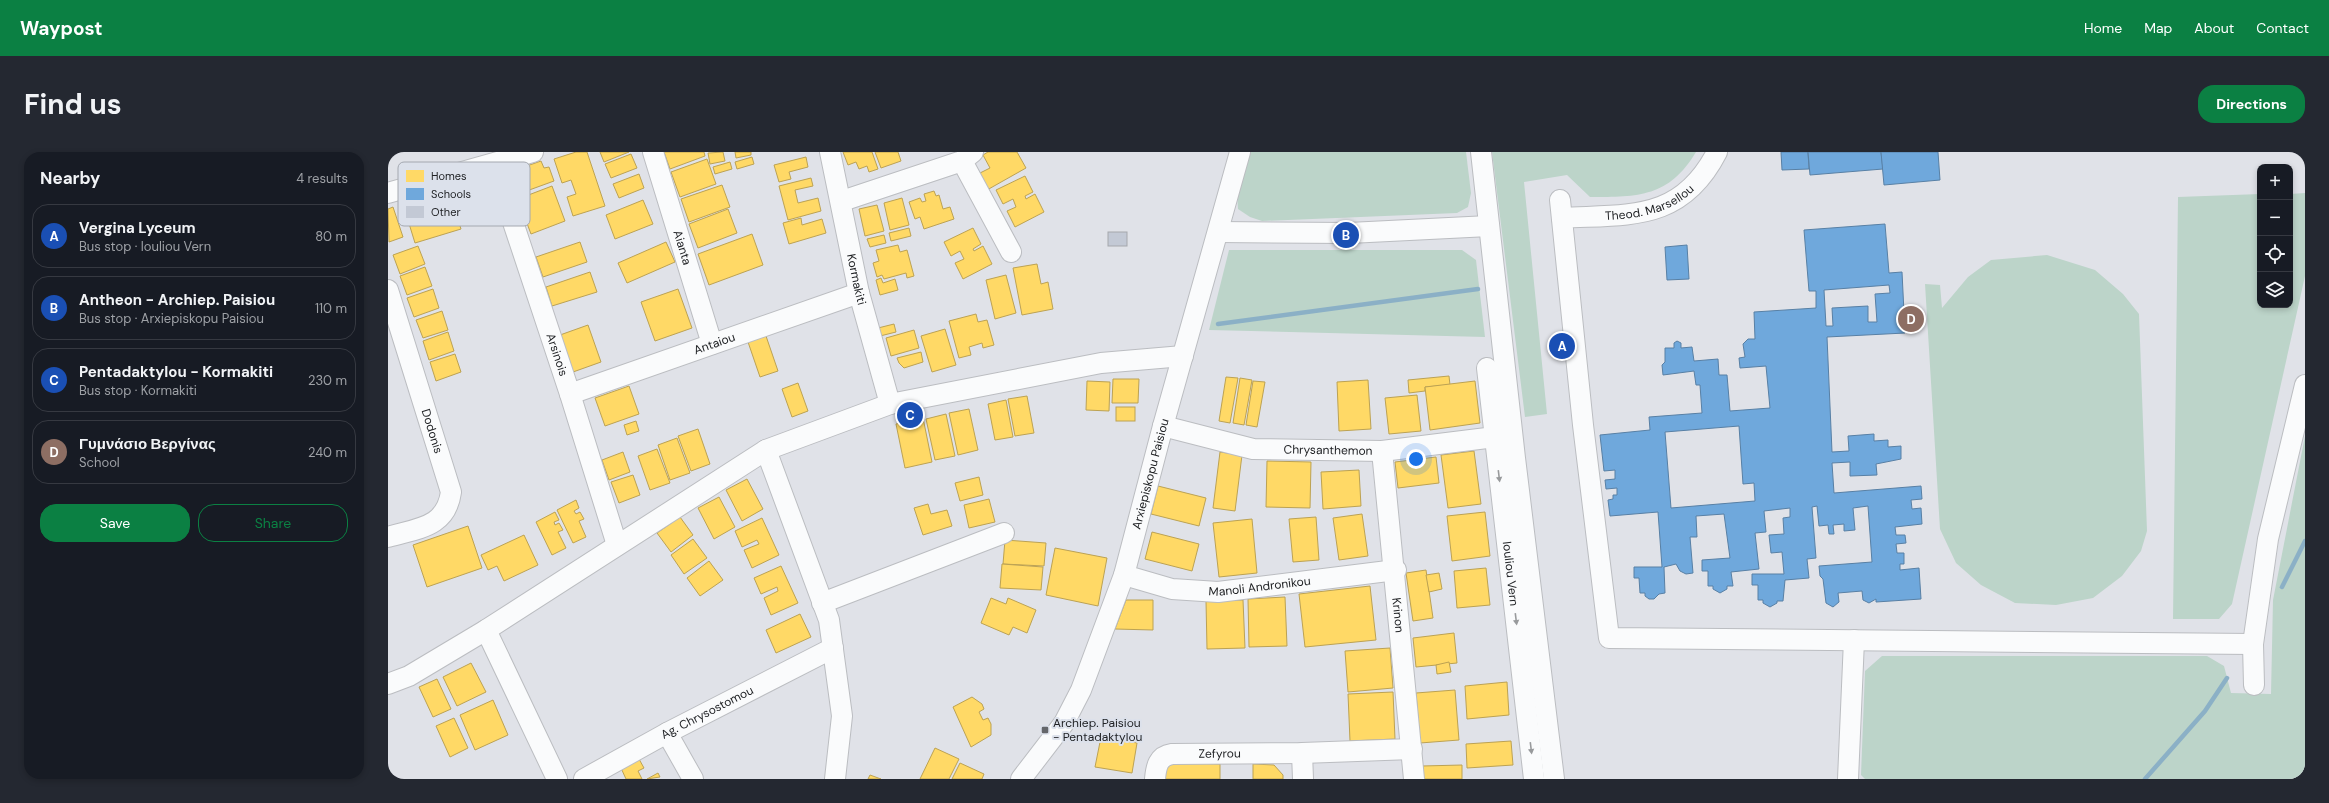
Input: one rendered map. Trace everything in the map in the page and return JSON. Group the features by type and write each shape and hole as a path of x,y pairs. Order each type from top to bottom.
{"street":[{"path":"503,162 534,152"},
{"name":"Aianta","path":"653,152 712,344"},
{"name":"Kormakiti","path":"830,152 842,201 860,293 890,404"},
{"name":"Arxiepiskopu Paisiou","path":"1021,779 1064,723 1081,690 1124,575 1162,426 1240,152"},
{"path":"1481,152 1554,779"},
{"name":"Theod. Marsellou","path":"1717,152 1696,184 1681,197 1657,210 1638,214 1561,209 1609,638 1854,640"},
{"path":"842,201 967,156 1011,252"},
{"path":"388,193 398,190"},
{"name":"Arsinois","path":"514,226 570,394 617,545"},
{"path":"1218,232 1349,234 1490,226"},
{"name":"Dodonis","path":"388,290 451,492 449,506 442,517 430,524 388,537"},
{"name":"Antaiou","path":"570,394 860,293"},
{"path":"388,684 409,676 486,630 766,450 890,404 1101,363 1183,356"},
{"name":"Iouliou Vern","path":"1487,368 1534,779"},
{"path":"2254,685 2253,644 2268,539 2305,385"},
{"name":"Chrysanthemon","path":"1162,426 1253,449 1382,451 1495,437"},
{"path":"766,450 829,620 842,716 835,779"},
{"name":"Krinon","path":"1382,451 1396,570 1414,779"},
{"path":"822,603 1004,533"},
{"name":"Manoli Andronikou","path":"1124,575 1172,590 1218,592 1396,570"},
{"path":"486,630 557,779"},
{"path":"1848,779 1854,640 2253,644"},
{"name":"Ag. Chrysostomou","path":"584,779 667,733 833,648"},
{"path":"667,733 693,779"},
{"name":"Zefyrou","path":"1155,779 1160,760 1167,755 1302,753 1412,749"},
{"path":"1302,753 1303,779"}],"green space":[{"path":"1248,152 1466,152 1471,193 1468,207 1457,213 1262,221 1250,217 1238,209 1237,192"},
{"path":"1492,152 1696,152 1686,167 1675,178 1664,186 1638,195 1590,197 1567,175 1524,182 1547,414 1525,417"},
{"path":"2305,193 2305,276 2232,604 2219,619 2173,619 2178,197 2257,194 2257,308 2293,308 2293,194"},
{"path":"1229,250 1462,250 1476,260 1485,337 1209,330"},
{"path":"2047,255 2095,270 2123,294 2139,314 2147,531 2141,551 2122,576 2093,598 2056,605 2015,603 1981,585 1956,563 1940,529 1925,284 1940,285 1942,308 1968,277 1991,260"},
{"path":"2305,436 2305,779 1865,779 1861,775 1865,671 1882,656 2207,656 2224,666 2231,693 2271,694 2273,600"}],"building: Homes":[{"path":"576,152 587,152 605,206 573,216 567,197 576,194 571,180 562,183 554,159"},
{"path":"600,152 629,152 604,162"},
{"path":"664,152 704,152 705,156 670,169"},
{"path":"723,152 725,161 710,164 708,153"},
{"path":"735,152 751,152 751,155 736,158"},
{"path":"843,152 872,152 878,169 869,172 867,166 859,169 856,162 848,165"},
{"path":"875,152 898,152 901,161 881,168"},
{"path":"988,152 1017,152 1026,168 987,190 978,174 990,168 983,155"},
{"path":"631,154 637,168 611,178 605,164"},
{"path":"752,157 754,164 737,169 735,162"},
{"path":"806,157 808,167 789,172 791,179 779,182 774,165"},
{"path":"707,159 716,184 680,197 671,172"},
{"path":"541,161 544,168 549,167 554,181 530,190 530,165"},
{"path":"730,162 732,169 715,174 713,167"},
{"path":"639,174 644,188 619,198 613,184"},
{"path":"1025,176 1033,192 1025,196 1026,199 1035,194 1044,212 1015,227 1007,211 1016,207 1013,199 1003,204 996,190"},
{"path":"811,178 813,186 795,190 798,203 818,198 821,211 788,220 779,186"},
{"path":"722,185 730,207 689,222 681,199"},
{"path":"552,186 565,221 531,234 528,226 530,226 530,194"},
{"path":"934,191 936,196 939,195 943,209 950,207 954,219 924,229 920,217 915,219 909,202 920,198 922,202 926,201 924,194"},
{"path":"902,198 909,225 890,230 884,203"},
{"path":"643,200 653,224 615,239 606,215"},
{"path":"877,205 884,231 865,236 859,209"},
{"path":"393,207 398,226 399,226 403,237 389,242 388,209"},
{"path":"728,209 737,233 698,248 689,224"},
{"path":"801,218 802,225 822,219 826,233 789,244 783,223"},
{"path":"410,226 460,226 461,229 415,243"},
{"path":"909,228 911,236 891,241 889,233"},
{"path":"973,228 981,244 973,249 974,251 983,246 992,264 963,279 955,263 964,259 960,251 951,256 944,242"},
{"path":"752,234 763,265 709,285 698,254"},
{"path":"884,235 886,243 870,247 867,239"},
{"path":"580,242 587,262 543,277 536,257"},
{"path":"666,242 675,262 627,283 618,263"},
{"path":"898,245 900,252 907,250 914,276 907,278 906,273 884,279 882,275 877,277 873,263 879,261 876,250"},
{"path":"418,246 425,264 400,274 393,255"},
{"path":"1037,264 1041,284 1048,282 1053,309 1022,315 1013,268"},
{"path":"425,267 432,286 407,295 400,276"},
{"path":"590,272 597,292 552,306 546,287"},
{"path":"1006,275 1016,313 995,319 986,280"},
{"path":"881,278 883,283 895,279 898,290 880,295 876,280"},
{"path":"433,289 439,308 414,317 407,298"},
{"path":"678,289 692,328 655,341 641,302"},
{"path":"442,311 448,330 423,338 416,320"},
{"path":"976,314 978,322 987,320 994,345 983,348 982,343 969,347 971,355 959,358 949,321"},
{"path":"894,324 896,332 880,336 878,328"},
{"path":"588,325 601,362 573,372 560,335"},
{"path":"945,329 956,365 932,372 921,336"},
{"path":"914,330 919,348 891,356 886,338"},
{"path":"448,332 454,351 429,360 423,341"},
{"path":"766,336 778,371 760,377 748,342"},
{"path":"921,352 923,362 904,368 899,363 897,358"},
{"path":"455,354 461,372 436,381 430,362"},
{"path":"1449,376 1450,385 1425,387 1425,391 1409,393 1408,380"},
{"path":"1226,377 1238,378 1230,423 1219,421"},
{"path":"1240,378 1252,380 1244,425 1233,423"},
{"path":"1113,379 1139,379 1138,403 1112,403"},
{"path":"1368,380 1371,429 1339,431 1337,382"},
{"path":"1087,381 1110,382 1109,411 1086,410"},
{"path":"1253,381 1265,382 1257,427 1246,425"},
{"path":"1475,381 1480,423 1430,430 1425,387"},
{"path":"798,383 808,411 792,417 782,389"},
{"path":"629,386 639,414 605,426 595,398"},
{"path":"1417,395 1421,431 1389,434 1385,398"},
{"path":"1027,396 1034,433 1015,436 1008,399"},
{"path":"1006,400 1013,437 995,440 988,404"},
{"path":"1116,407 1135,407 1135,421 1116,421"},
{"path":"969,409 978,450 958,455 949,413"},
{"path":"946,414 955,456 935,460 926,419"},
{"path":"923,418 932,462 905,468 896,424"},
{"path":"636,421 639,431 627,435 624,425"},
{"path":"698,429 710,464 691,471 678,436"},
{"path":"677,438 690,473 670,480 658,445"},
{"path":"657,449 670,483 650,490 638,456"},
{"path":"1474,451 1481,504 1448,508 1441,455"},
{"path":"623,452 630,472 609,480 602,460"},
{"path":"1220,452 1242,455 1235,511 1213,508"},
{"path":"1436,457 1439,483 1398,488 1395,462"},
{"path":"1267,461 1311,462 1310,508 1266,507"},
{"path":"1359,470 1361,506 1323,509 1321,472"},
{"path":"633,475 640,495 619,503 611,482"},
{"path":"979,477 983,495 960,501 955,483"},
{"path":"747,479 763,509 742,521 726,490"},
{"path":"1158,486 1206,498 1199,526 1151,514"},
{"path":"719,497 735,527 714,539 698,508"},
{"path":"989,499 995,522 969,528 964,505"},
{"path":"576,500 579,508 574,511 576,514 580,512 584,519 579,521 586,537 573,543 557,510"},
{"path":"928,504 931,514 947,510 952,526 923,535 914,508"},
{"path":"555,512 559,520 554,522 555,525 559,523 563,530 558,532 566,548 552,555 536,522"},
{"path":"1485,512 1490,556 1452,561 1447,516"},
{"path":"1362,514 1368,556 1339,560 1333,518"},
{"path":"680,517 693,535 671,552 657,533"},
{"path":"1316,517 1319,560 1293,562 1289,519"},
{"path":"762,518 779,555 752,568 744,550 759,544 757,540 742,547 735,531"},
{"path":"1252,519 1257,573 1219,577 1213,523"},
{"path":"468,526 482,568 427,587 413,545"},
{"path":"1152,532 1199,544 1192,571 1145,559"},
{"path":"524,535 538,565 504,581 497,566 488,570 481,555"},
{"path":"693,539 707,558 684,574 671,555"},
{"path":"1005,540 1046,543 1044,566 1003,564"},
{"path":"1055,548 1107,558 1098,606 1046,595"},
{"path":"709,561 723,580 700,596 687,578"},
{"path":"1002,564 1043,567 1041,590 1000,588"},
{"path":"781,566 798,603 771,615 764,598 778,591 777,587 761,594 754,578"},
{"path":"1486,568 1490,605 1457,608 1454,571"},
{"path":"1426,570 1433,618 1413,621 1406,573"},
{"path":"1439,573 1442,589 1429,592 1426,575"},
{"path":"1370,586 1376,640 1305,647 1299,594"},
{"path":"1285,597 1287,646 1249,647 1248,599"},
{"path":"991,598 1006,604 1008,598 1036,610 1027,633 1013,627 1009,635 981,623"},
{"path":"1126,600 1153,600 1153,630 1115,629"},
{"path":"1243,600 1245,648 1207,649 1206,601"},
{"path":"800,614 811,637 776,653 766,630"},
{"path":"1454,633 1457,663 1416,667 1413,638"},
{"path":"1390,648 1393,688 1348,692 1345,651"},
{"path":"1449,662 1451,672 1437,674 1436,665"},
{"path":"471,663 486,692 457,706 443,677"},
{"path":"437,679 451,709 433,717 419,687"},
{"path":"1507,682 1509,715 1467,719 1465,686"},
{"path":"1455,690 1459,740 1420,743 1416,693"},
{"path":"1393,692 1395,739 1350,741 1348,694"},
{"path":"972,697 982,704 984,709 979,712 983,720 988,718 991,724 991,735 971,747 953,707"},
{"path":"493,700 508,735 475,750 460,715"},
{"path":"454,718 468,748 450,757 436,726"},
{"path":"1101,737 1137,743 1132,773 1095,767"},
{"path":"1511,741 1513,765 1467,768 1466,744"},
{"path":"935,748 959,759 949,779 920,779"},
{"path":"639,759 644,768 638,771 642,779 626,779 621,768"},
{"path":"1164,762 1220,764 1220,779 1164,779"},
{"path":"960,763 984,774 982,779 952,779"},
{"path":"1253,764 1274,765 1283,775 1283,779 1253,779"},
{"path":"1462,765 1462,779 1422,779 1422,766"},
{"path":"658,773 660,777 647,779"},
{"path":"870,775 881,779 868,779"}],"building: Schools":[{"path":"1781,152 1808,152 1809,169 1782,170"},
{"path":"1808,152 1881,152 1883,169 1810,175"},
{"path":"1881,152 1938,152 1940,180 1884,185"},
{"path":"1885,224 1889,273 1902,272 1905,333 1827,337 1832,452 1849,451 1848,436 1874,434 1874,441 1888,440 1888,447 1901,446 1901,459 1876,464 1877,475 1850,476 1850,462 1832,463 1834,493 1921,486 1922,499 1911,500 1912,509 1921,508 1922,524 1895,527 1896,535 1905,535 1906,543 1896,544 1897,553 1904,553 1904,564 1900,564 1900,570 1919,568 1921,599 1876,602 1876,599 1869,603 1863,600 1862,591 1838,593 1839,602 1833,607 1826,603 1823,579 1820,576 1819,566 1872,562 1868,506 1853,508 1855,530 1844,531 1844,524 1833,525 1834,534 1829,534 1828,525 1819,526 1817,506 1812,507 1816,558 1807,559 1809,578 1785,580 1783,601 1777,601 1777,603 1770,607 1763,603 1763,600 1758,600 1758,585 1752,585 1752,574 1784,574 1782,552 1771,553 1769,535 1784,534 1783,518 1790,517 1790,508 1764,511 1766,532 1755,533 1759,569 1731,572 1733,586 1727,586 1727,589 1720,593 1713,589 1713,586 1708,586 1708,571 1702,571 1702,560 1730,558 1724,514 1696,516 1697,537 1690,537 1693,573 1686,574 1680,571 1676,564 1664,567 1665,593 1659,594 1654,599 1649,599 1645,596 1645,593 1640,593 1639,578 1634,578 1634,567 1662,567 1658,512 1610,516 1608,500 1613,499 1613,495 1617,495 1617,488 1606,489 1605,480 1615,479 1615,470 1604,471 1600,435 1650,430 1649,417 1702,413 1700,385 1696,385 1694,371 1663,375 1662,365 1665,362 1665,348 1674,348 1674,343 1677,341 1681,343 1681,348 1692,347 1694,361 1718,359 1719,375 1727,375 1730,411 1770,408 1766,366 1740,368 1739,358 1745,357 1743,344 1748,339 1755,339 1754,312 1816,308 1816,291 1809,291 1804,230","holes":["1889,285 1890,293 1875,294 1877,322 1868,322 1868,306 1832,308 1833,326 1826,326 1824,290","1739,426 1743,484 1754,483 1755,501 1671,508 1665,432"]},
{"path":"1687,245 1689,279 1667,280 1665,247"}],"building: Other":[{"path":"1108,232 1127,232 1127,246 1108,246"}],"waterway":[{"path":"1218,324 1478,289"},
{"path":"2282,587 2305,541"},
{"path":"2145,779 2205,711 2227,678"}],"place":[{"name":"Antheon - Archiep. Paisiou","path":"1346,235"},
{"name":"Γυμνάσιο Βεργίνας","path":"1911,319"},
{"name":"Vergina Lyceum","path":"1562,346"},
{"name":"Pentadaktylou - Kormakiti","path":"910,415"},
{"name":"Archiep. Paisiou - Pentadaktylou","path":"1045,730"}]}
